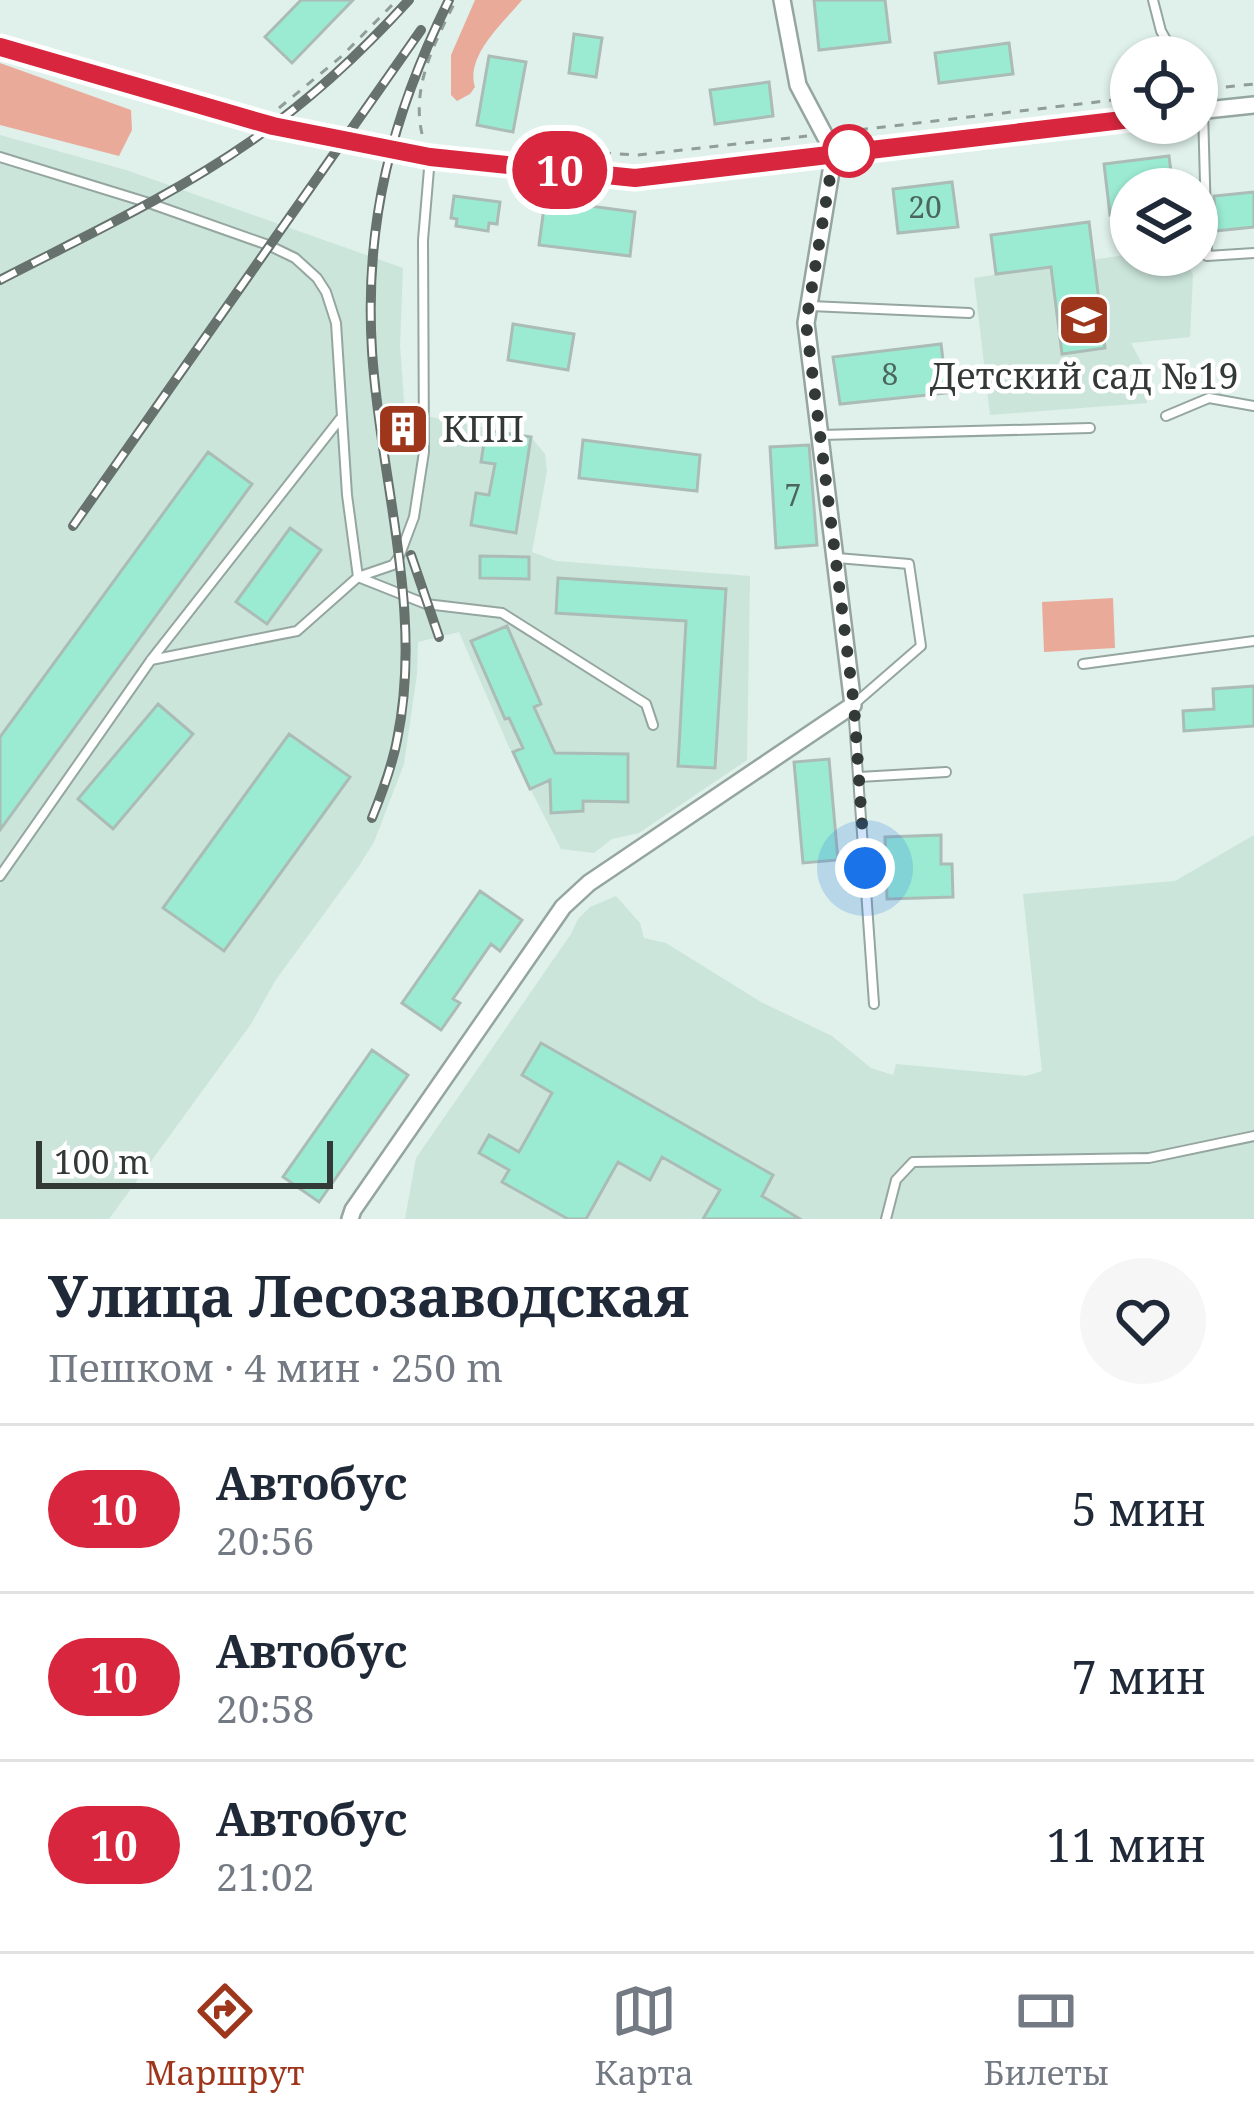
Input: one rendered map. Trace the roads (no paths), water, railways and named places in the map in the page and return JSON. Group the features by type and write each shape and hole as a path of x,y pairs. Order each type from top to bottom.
{"street":[{"path":"350,1219 562,907 589,883 854,705 806,323 834,153 798,85 782,0"},
{"path":"0,47 273,126 430,157 635,178 1110,121"},
{"path":"1218,103 1254,105"}],"lane":[{"path":"1153,0 1164,36"},
{"path":"1201,144 1207,256 1254,253"},
{"path":"151,660 297,631 358,577 392,565 411,529 425,436 423,239 430,157"},
{"path":"0,158 268,244 295,258 317,278 336,323 346,495 358,577"},
{"path":"809,306 969,313"},
{"path":"1166,416 1209,398 1254,406"},
{"path":"0,876 151,660 341,418"},
{"path":"820,435 1090,428"},
{"path":"835,558 909,564 921,646 854,705 874,1004"},
{"path":"358,577 426,604 502,613 646,704 653,725"},
{"path":"1083,664 1254,641"},
{"path":"859,777 946,772"},
{"path":"886,1219 896,1180 913,1162 1149,1158 1254,1136"}],"railway":[{"path":"0,280 159,198 251,141 334,75 409,0"},
{"path":"372,818 397,740 406,643 398,546 376,400 373,258 397,128 449,0"},
{"path":"73,526 421,30"},
{"path":"411,555 439,637"}],"place":[{"name":"Детский сад №19","path":"1084,320"},
{"name":"КПП","path":"403,429"}]}
